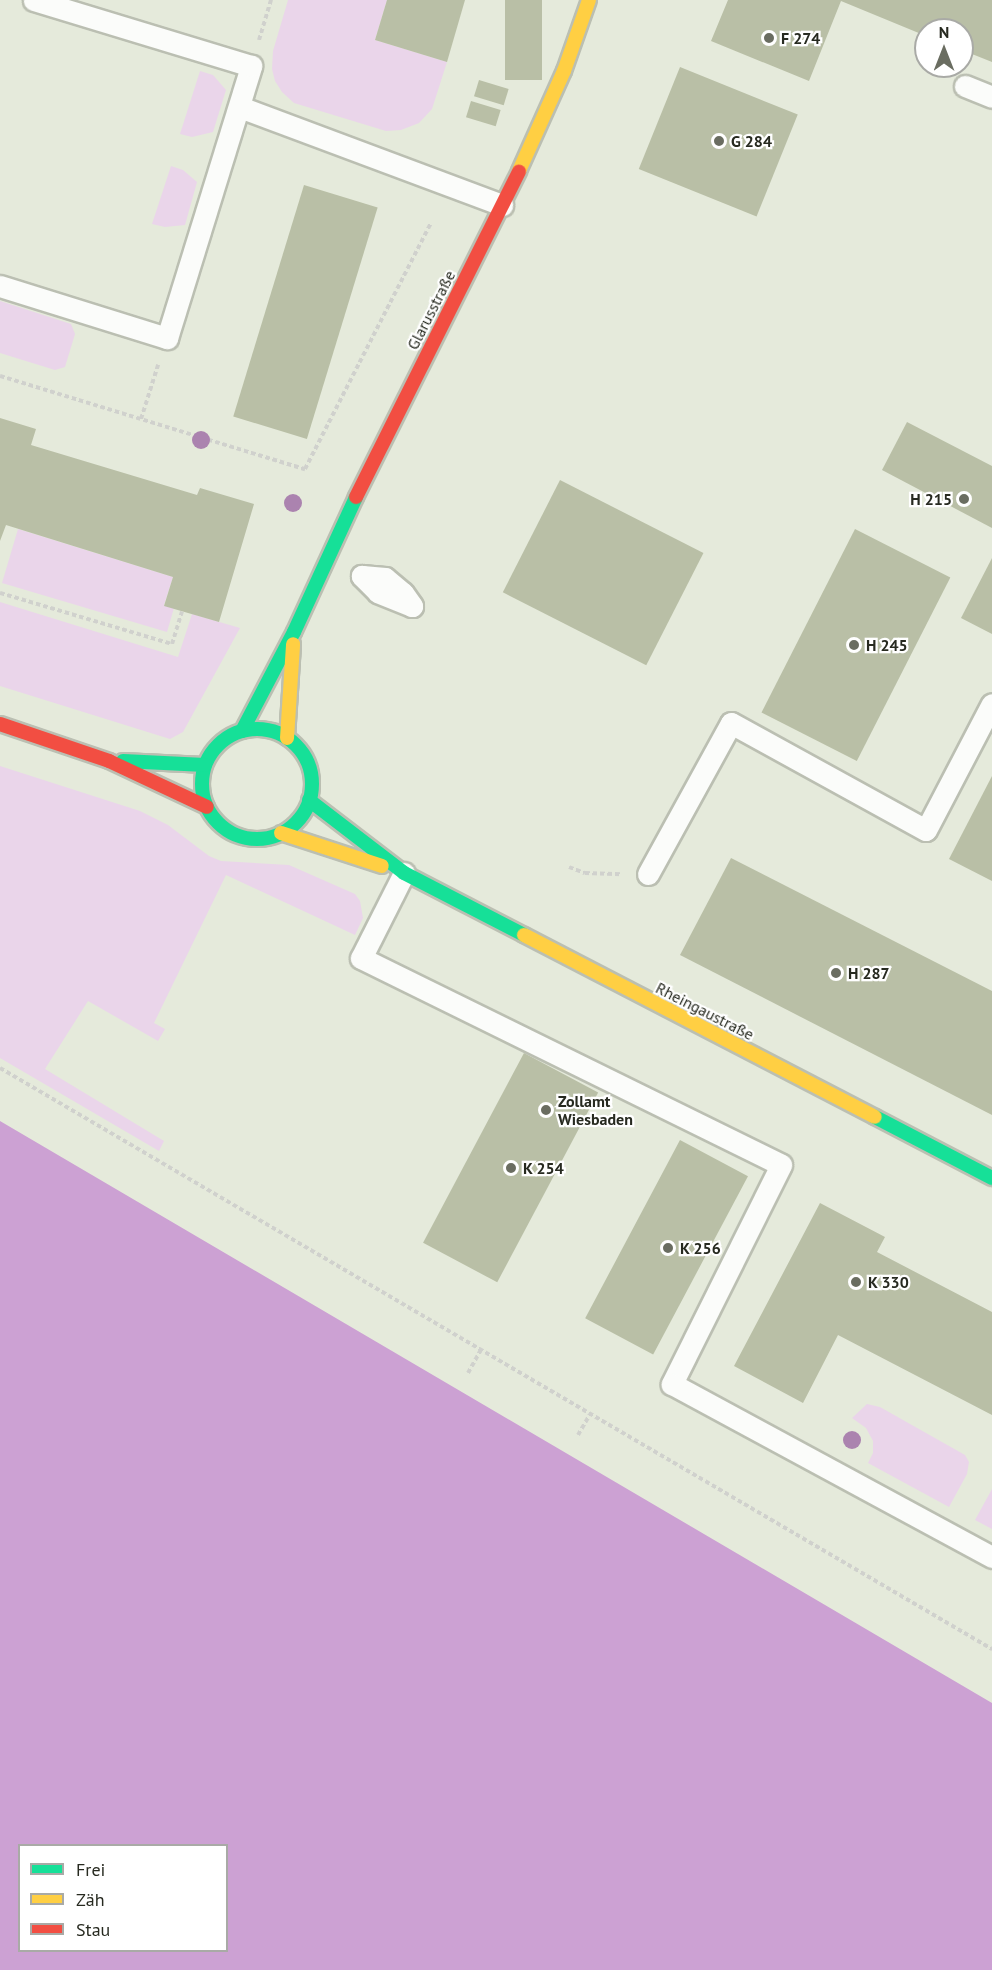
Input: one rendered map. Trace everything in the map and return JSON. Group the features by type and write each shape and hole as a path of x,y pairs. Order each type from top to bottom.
{"street":[{"name":"Glarusstraße","path":"242,731 294,632 326,559 549,108 589,0"},
{"name":"Glarusstraße","path":"287,738 294,632"},
{"name":"Rheingaustraße","path":"0,724 109,760 207,807 214,819 228,830 243,837 260,838 281,833 404,873 992,1178"},
{"path":"207,807 202,788 205,765 220,743 242,731 267,730 287,738 297,747 307,762 311,779 309,800 304,813 281,833"},
{"name":"Rheingaustraße","path":"109,760 205,765"},
{"name":"Rheingaustraße","path":"309,800 404,873"}],"lane":[{"path":"0,286 167,339 252,66 34,0"},
{"path":"965,86 992,97"},
{"path":"240,107 502,205"},
{"path":"326,559 362,576"},
{"path":"648,874 731,723 926,830 992,704"},
{"path":"404,873 361,958 781,1165 672,1384 992,1557"}],"path":[{"path":"252,66 271,0"},
{"path":"0,376 305,469 431,224"},
{"path":"141,419 167,339"},
{"path":"0,593 172,644 182,611"},
{"path":"570,867 585,873 648,874"},
{"path":"0,1068 992,1649"},
{"path":"468,1373 481,1350"},
{"path":"578,1435 590,1414"}],"shaded area":[{"path":"288,0 387,0 375,40 447,62 432,109 419,123 401,130 386,131 294,103 282,92 275,81 272,69 273,51"},
{"path":"200,71 213,75 226,90 213,132 192,137 180,134"},
{"path":"171,166 183,170 197,182 185,225 165,227 152,224"},
{"path":"0,301 71,324 75,334 65,367 55,370 0,353"},
{"path":"18,529 173,577 164,605 174,608 167,632 2,583"},
{"path":"0,602 178,657 192,614 240,628 183,732 170,739 0,686"},
{"path":"0,766 140,811 168,825 209,856 221,861 289,865 355,894 360,901 363,918 355,935 226,875 154,1023 165,1029 158,1041 88,1001 45,1069 164,1141 159,1151 0,1058"},
{"path":"0,1121 992,1703 992,1970 0,1970"},
{"path":"867,1404 880,1407 965,1455 969,1462 967,1474 949,1507 868,1463 873,1453 873,1441 866,1428 852,1418"},
{"path":"992,1489 992,1529 975,1520"}],"building":[{"path":"387,0 465,0 447,62 375,40"},
{"path":"505,0 542,0 542,80 505,80"},
{"name":"F 274","path":"728,0 992,0 992,62 974,55 974,18 914,18 914,31 841,1 809,81 711,41"},
{"name":"G 284","path":"680,67 798,115 757,217 639,169"},
{"path":"479,80 509,89 504,105 474,96"},
{"path":"471,101 501,110 496,126 466,117"},
{"path":"304,185 378,208 307,439 233,416"},
{"path":"0,418 36,429 31,445 197,495 200,488 254,504 219,622 164,606 173,577 6,525 0,541"},
{"name":"H 215","path":"907,422 992,466 992,528 882,470"},
{"path":"560,480 703,553 646,665 503,592"},
{"name":"H 245","path":"855,529 950,578 857,761 761,713"},
{"path":"992,558 992,634 961,618"},
{"path":"992,776 992,881 949,859"},
{"name":"H 287","path":"731,858 992,991 992,1115 680,955"},
{"name":"K 254","path":"524,1053 598,1092 497,1282 423,1243"},
{"name":"K 256","path":"680,1140 748,1176 653,1355 585,1318"},
{"name":"K 330","path":"820,1203 885,1237 877,1252 992,1312 992,1415 838,1335 803,1403 734,1366"}],"traffic: fast":[{"path":"242,731 294,632 356,497"},
{"path":"257,729 278,733 296,745 308,763 312,784 308,805 296,823 278,835 257,839 236,835 218,823 206,805 202,784 206,763 218,745 236,733 257,729"},
{"path":"123,761 205,765"},
{"path":"309,800 404,873 524,935"},
{"path":"875,1117 992,1178"}],"traffic: slow":[{"path":"519,171 564,71 589,0"},
{"path":"287,738 293,644"},
{"path":"281,833 382,866"},
{"path":"524,935 875,1117"}],"traffic: jam":[{"path":"356,497 519,171"},
{"path":"0,724 109,761 207,807"}],"place":[{"name":"F 274","path":"769,38"},
{"name":"G 284","path":"719,141"},
{"name":"H 215","path":"964,499"},
{"name":"H 245","path":"854,645"},
{"name":"H 287","path":"836,973"},
{"name":"Zollamt Wiesbaden","path":"546,1110"},
{"name":"K 254","path":"511,1168"},
{"name":"K 256","path":"668,1248"},
{"name":"K 330","path":"856,1282"}]}
